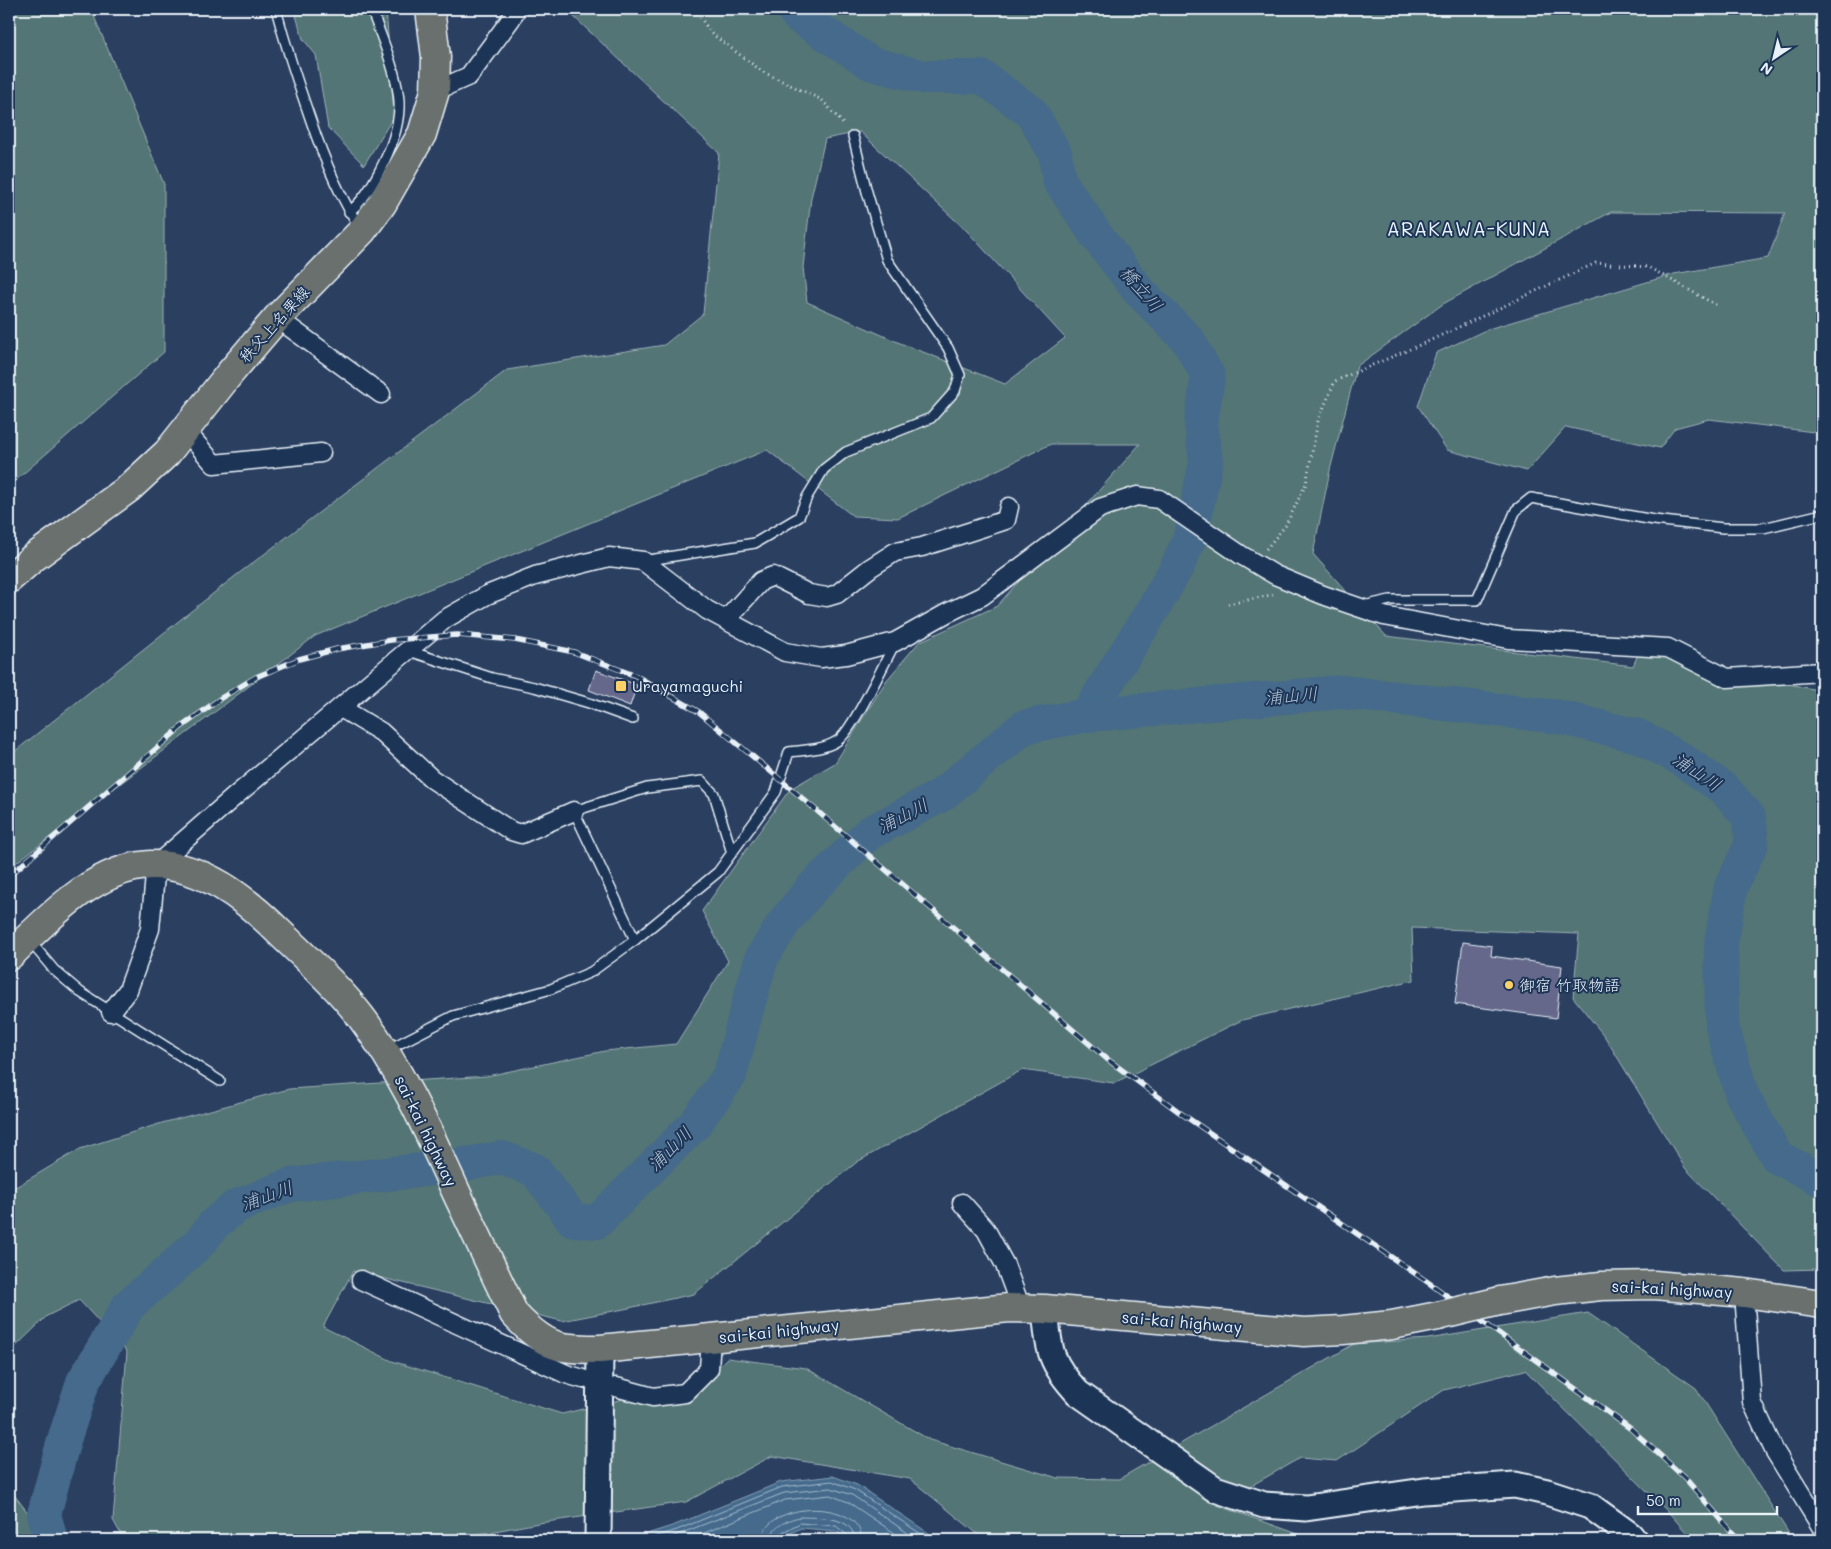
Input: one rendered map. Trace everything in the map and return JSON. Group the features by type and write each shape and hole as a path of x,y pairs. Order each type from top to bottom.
{"main road":[{"name":"秩父上名栗線","path":"9,579 33,558 128,489 167,452 356,221 382,204 422,134 435,91 436,57 430,9"},
{"name":"sai-kai highway","path":"18,947 69,899 106,877 148,865 171,866 205,876 244,901 266,919 338,991 360,1016 416,1104 514,1314 526,1327 544,1339 562,1347 600,1349 1033,1309 1304,1332 1343,1330 1392,1325 1500,1301 1555,1291 1601,1286 1654,1285 1744,1293 1822,1304"}],"street":[{"path":"435,91 469,76 514,14"},
{"path":"277,318 381,394"},
{"path":"185,430 214,464 321,453"},
{"path":"111,1012 128,990 150,929 156,866 234,797 445,619 487,594 535,576 609,557 644,560 707,610 785,652 821,658 846,655 896,642 947,613 982,596 1100,508 1138,496 1160,499 1248,559 1275,575 1384,616 1508,638 1668,648 1727,678 1822,672"},
{"path":"726,620 761,581 773,576 809,594 827,597 837,594 870,568 895,552 922,547 1006,520 1009,507"},
{"path":"341,708 381,732 432,780 511,831 521,834 574,812"},
{"path":"962,1203 986,1230 1005,1265 1033,1309 1049,1345 1053,1360 1078,1393 1215,1489 1264,1505 1306,1508 1424,1490 1515,1485 1547,1492 1590,1506 1630,1535 1634,1540"},
{"path":"361,1280 566,1374 583,1379"},
{"path":"1744,1293 1752,1402 1774,1450 1822,1528"},
{"path":"616,1387 653,1397 685,1393 709,1369 711,1338"},
{"path":"598,1540 600,1349"}],"lane":[{"path":"276,9 289,59 326,165 356,221"},
{"path":"356,221 358,205 369,191 384,162 394,134 399,108 396,83 372,9"},
{"path":"644,560 755,544 800,516 807,497 824,469 846,452 931,418 955,391 960,375 948,348 887,260 853,136"},
{"path":"1358,607 1390,600 1477,600 1516,510 1531,498 1654,520 1723,528 1763,528 1822,514"},
{"path":"384,1051 453,1016 551,990 591,972 636,940 718,872 776,792 789,752 824,747 839,741 858,713 896,642"},
{"path":"409,651 492,678 534,687 589,703 633,719"},
{"path":"636,940 574,812 647,788 702,781 714,794 732,853"},
{"path":"18,947 54,970 80,992 220,1082"}],"path":[{"path":"694,9 712,34 764,72 822,100 853,136"},
{"path":"1248,559 1286,525 1306,484 1318,421 1335,381 1429,341 1596,262 1648,267 1716,305"},
{"path":"1228,604 1306,588"}],"green space":[{"path":"9,9 91,9 164,184 164,352 9,486"},
{"path":"294,9 386,9 394,116 364,165 328,128 316,55 303,39"},
{"path":"574,9 1822,9 1822,433 1709,419 1675,428 1660,448 1566,427 1527,471 1447,450 1418,406 1436,353 1488,329 1674,274 1768,258 1785,213 1611,212 1443,304 1357,366 1330,470 1313,554 1386,636 1633,666 1639,652 1822,691 1822,1269 1784,1270 1685,1168 1605,1037 1573,997 1579,934 1412,928 1414,980 1242,1020 1114,1083 1022,1070 857,1162 694,1294 562,1321 353,1271 323,1327 392,1361 562,1414 705,1379 727,1358 806,1368 930,1440 1058,1478 1119,1479 1354,1344 1428,1339 1588,1313 1696,1388 1793,1540 1693,1540 1670,1514 1525,1370 1444,1390 1337,1461 1300,1458 1217,1505 1315,1540 985,1540 910,1479 772,1456 686,1502 539,1523 445,1540 124,1540 113,1520 127,1352 79,1300 47,1316 9,1353 9,1191 80,1149 162,1123 289,1089 487,1076 605,1051 676,1044 728,961 702,911 790,789 835,763 886,681 919,642 997,606 1140,444 1051,444 898,518 853,516 767,450 315,636 9,868 9,756 234,577 507,370 664,345 703,314 719,153 573,16","holes":["860,132 967,231 1065,338 1005,384 900,343 807,302 803,267 811,198 825,139"]},
{"path":"9,1488 38,1526 39,1540 9,1540"}],"water":[{"path":"833,1476 857,1485 939,1540 845,1540 836,1531 801,1528 777,1540 643,1540 650,1533 675,1525 781,1482"}],"building":[{"path":"596,670 637,685 630,706 589,690"},
{"name":"御宿 竹取物語","path":"1463,942 1492,946 1491,956 1562,966 1556,1018 1455,1004"}],"waterway":[{"name":"橋立川","path":"793,9 799,17 872,64 924,77 982,77 1031,112 1055,153 1059,180 1096,235 1139,291 1188,340 1208,376 1201,423 1206,462 1191,535 1179,563 1156,604 1087,715"},
{"name":"浦山川","path":"51,1540 44,1514 64,1440 83,1382 129,1305 202,1240 214,1224 235,1207 290,1185 440,1168 502,1158 535,1170 573,1220 597,1222 695,1124 730,1075 762,957 785,921 812,888 869,833 940,796 1024,727 1087,715 1341,692 1559,717 1638,736 1681,759 1724,789 1749,817 1752,843 1731,887 1721,943 1722,1026 1742,1095 1777,1157 1822,1180"}],"railway":[{"path":"9,876 180,728 221,698 256,677 299,659 337,649 391,640 457,635 515,640 574,652 636,676 699,712 1107,1059 1182,1114 1432,1285 1631,1429 1684,1477 1739,1540"}],"place":[{"name":"Urayamaguchi","path":"621,686"},
{"name":"御宿 竹取物語","path":"1509,985"}],"district":[{"name":"ARAKAWA-KUNA","path":"1469,229"}]}
